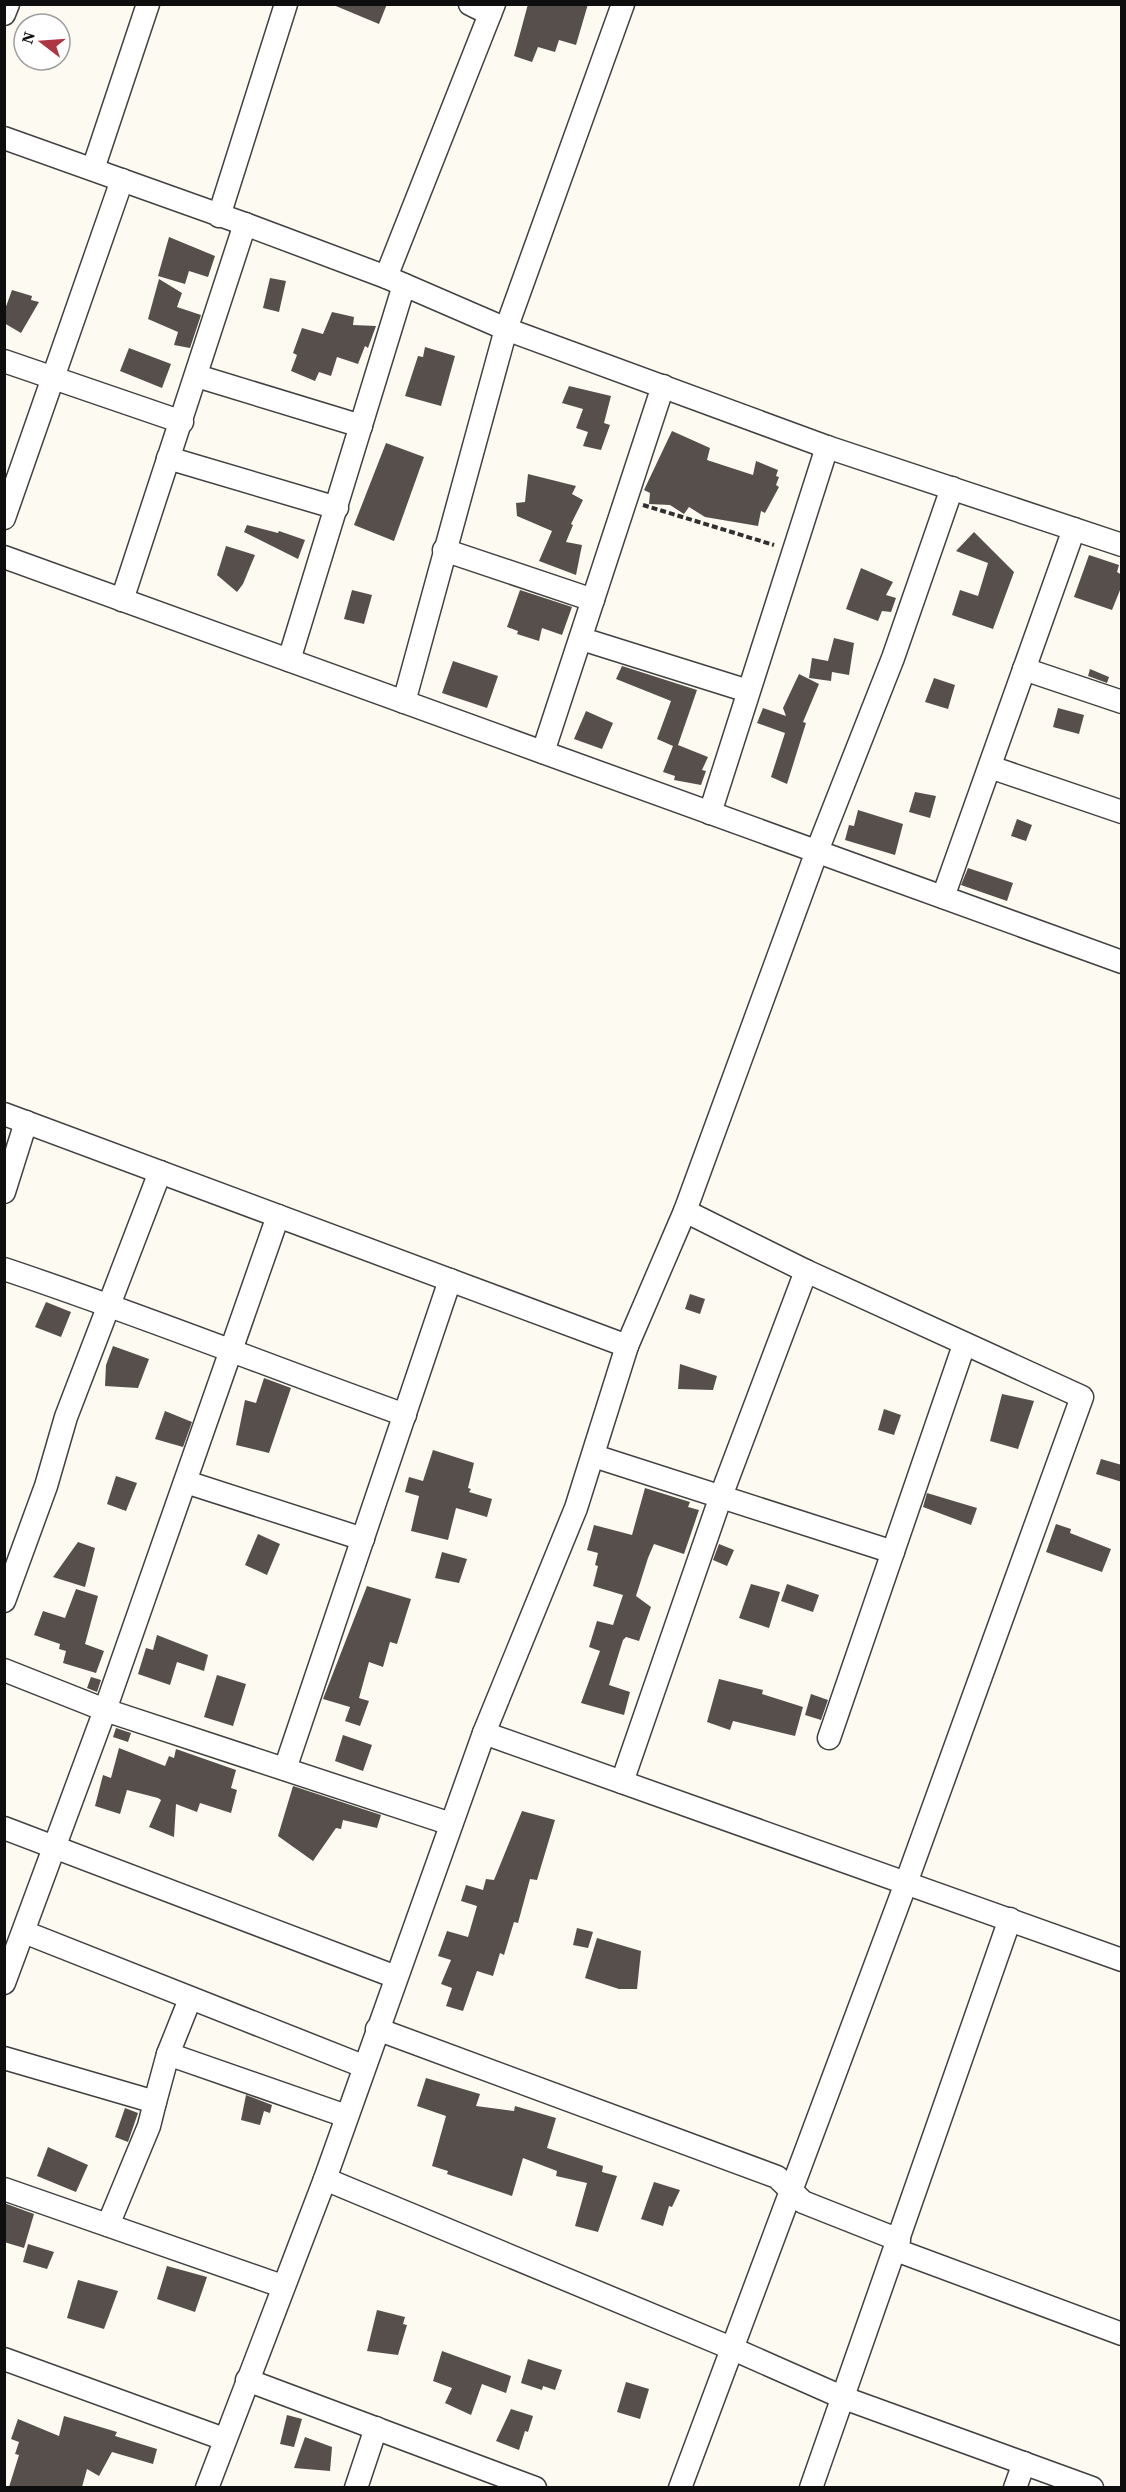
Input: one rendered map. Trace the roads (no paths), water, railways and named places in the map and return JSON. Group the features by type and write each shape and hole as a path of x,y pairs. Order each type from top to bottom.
{"street":[{"path":"4,14 8,4"},
{"path":"93,169 148,4"},
{"path":"219,216 286,4"},
{"path":"289,660 361,426 395,281 492,9 470,4"},
{"path":"404,702 506,329 622,4"},
{"path":"4,138 245,224 395,281 506,329 827,447 1122,545"},
{"path":"4,518 123,180"},
{"path":"122,600 245,224"},
{"path":"4,361 182,422"},
{"path":"197,376 361,426"},
{"path":"543,752 582,639 663,386"},
{"path":"710,813 827,447"},
{"path":"168,458 337,508"},
{"path":"207,2487 282,2286 325,2179 363,2066 484,1733 576,1508 627,1346 685,1211 817,851 892,658 952,488"},
{"path":"943,897 1074,529"},
{"path":"444,550 593,600"},
{"path":"4,557 943,897 1121,959"},
{"path":"582,639 748,691"},
{"path":"1024,669 1122,702"},
{"path":"990,767 1122,812"},
{"path":"4,1114 627,1346"},
{"path":"4,1192 26,1122"},
{"path":"4,1601 108,1304 160,1172"},
{"path":"680,2487 906,1883 1082,1397 806,1271 685,1211"},
{"path":"4,1983 56,1848 278,1216"},
{"path":"4,1269 108,1304 231,1353 405,1415"},
{"path":"622,1782 722,1496 806,1271"},
{"path":"285,1770 450,1280"},
{"path":"829,1738 964,1345"},
{"path":"594,1456 893,1552"},
{"path":"186,1482 363,1539"},
{"path":"4,1670 105,1710 451,1824"},
{"path":"484,1733 1122,1960"},
{"path":"4,1828 396,1977"},
{"path":"812,2487 1010,1920"},
{"path":"24,1932 363,2066"},
{"path":"108,2225 149,2126 168,2054 189,1999"},
{"path":"377,2029 777,2176 790,2192 803,2202 897,2245 1122,2334"},
{"path":"168,2054 346,2116"},
{"path":"4,2058 155,2102"},
{"path":"325,2179 731,2348 844,2398 1092,2487"},
{"path":"4,2189 282,2286"},
{"path":"4,2359 224,2439"},
{"path":"246,2380 535,2487"},
{"path":"356,2487 376,2428"},
{"path":"1015,2487 1024,2463"}]}
